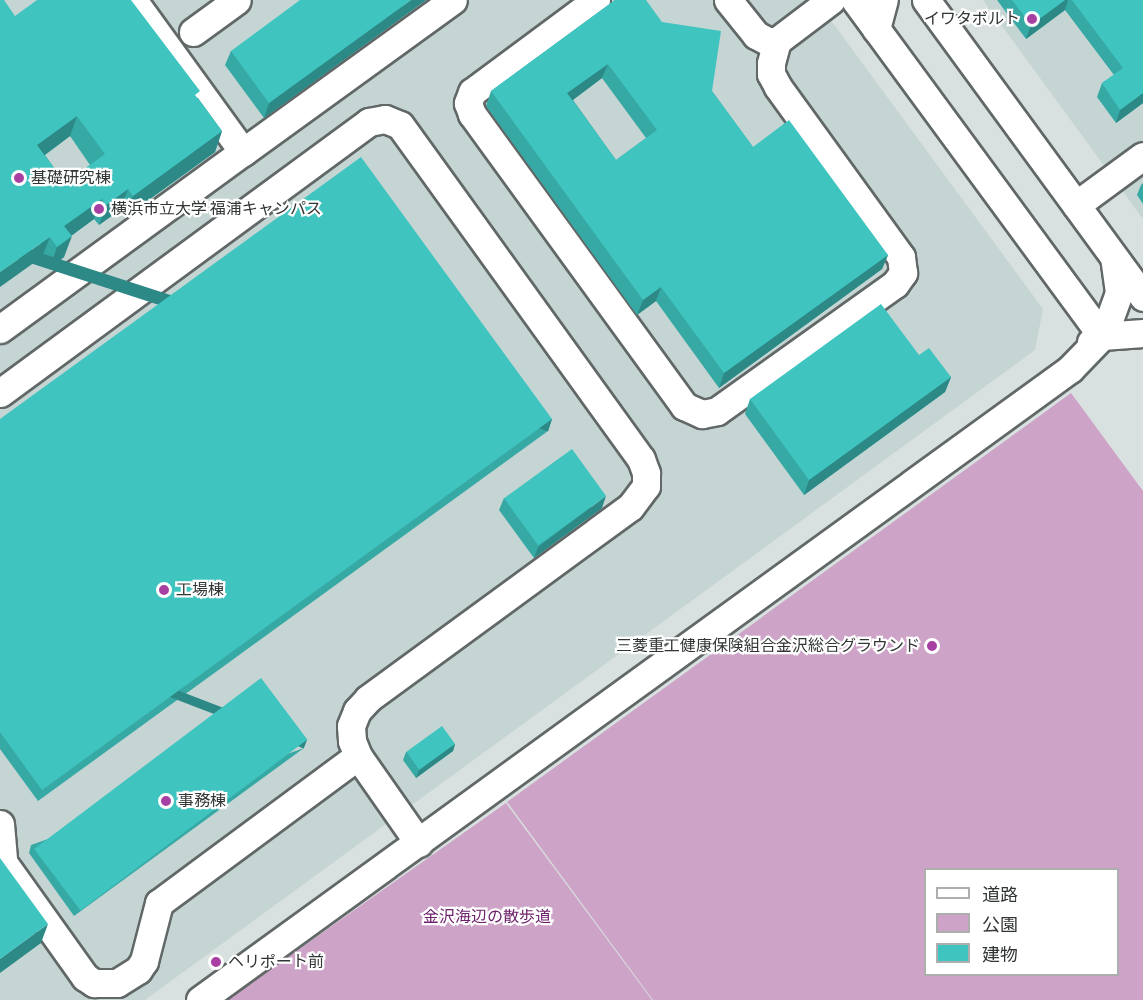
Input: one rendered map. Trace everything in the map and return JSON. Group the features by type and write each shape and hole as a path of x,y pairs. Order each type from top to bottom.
{"street":[{"path":"133,0 243,152"},
{"path":"193,32 237,0"},
{"path":"0,329 453,0"},
{"path":"596,0 472,92 468,103 472,114 684,406 702,414 717,411 895,284 903,273 901,257 777,87 771,74 771,63 777,41"},
{"path":"728,0 756,35 769,42 777,41 831,0"},
{"path":"855,0 1102,336"},
{"path":"876,29 884,0"},
{"path":"926,0 1143,297"},
{"path":"0,393 369,122 385,119 400,125 641,459 646,473 646,486 630,507 368,699 357,711 351,726 352,741 358,756 414,837"},
{"path":"1076,205 1143,156"},
{"path":"1102,336 1119,292 1114,258"},
{"path":"200,1000 414,837 1061,357 1102,336 1143,333"},
{"path":"0,824 3,862 85,977 94,982 117,983 138,970 144,961 159,903 358,756"},
{"path":"177,1000 414,837"}],"shaded area":[{"path":"0,0 816,0 1043,309 1035,350 145,1000 0,1000"},
{"path":"983,0 1143,0 1143,219"}],"green space":[{"name":"三菱重工健康保険組合金沢総合グラウンド","path":"1071,393 1143,491 1143,1000 653,1000 507,802"},
{"name":"金沢海辺の散歩道","path":"506,803 652,1000 227,1000"}],"building":[{"path":"0,0 4,0 15,16 37,0 131,0 200,91 195,95 222,131 133,196 128,189 106,205 102,199 64,226 72,236 57,247 50,237 0,272","holes":["77,116 105,154 65,183 37,145"]},
{"path":"300,0 411,0 269,103 231,51"},
{"path":"615,0 646,0 662,22 721,31 712,91 753,147 789,120 888,255 724,373 661,287 643,300 491,91","holes":["608,64 657,130 616,160 567,93"]},
{"path":"1012,0 1065,0 1031,25"},
{"path":"1072,0 1143,0 1143,93 1120,110 1102,83 1123,68"},
{"name":"工場棟","path":"361,157 552,419 42,790 0,732 0,419"},
{"path":"881,304 919,355 929,348 951,377 809,480 750,399"},
{"path":"572,449 606,496 538,545 504,498"},
{"name":"事務棟","path":"261,678 307,739 81,910 34,849"},
{"path":"442,726 455,744 419,770 406,752"},
{"path":"0,858 48,924 0,959"}],"place":[{"name":"イワタボルト","path":"1032,19"},
{"name":"基礎研究棟","path":"19,178"},
{"name":"横浜市立大学 福浦キャンパス","path":"99,209"},
{"name":"工場棟","path":"164,590"},
{"name":"三菱重工健康保険組合金沢総合グラウンド","path":"932,646"},
{"name":"事務棟","path":"166,801"},
{"name":"ヘリポート前","path":"216,962"}]}
